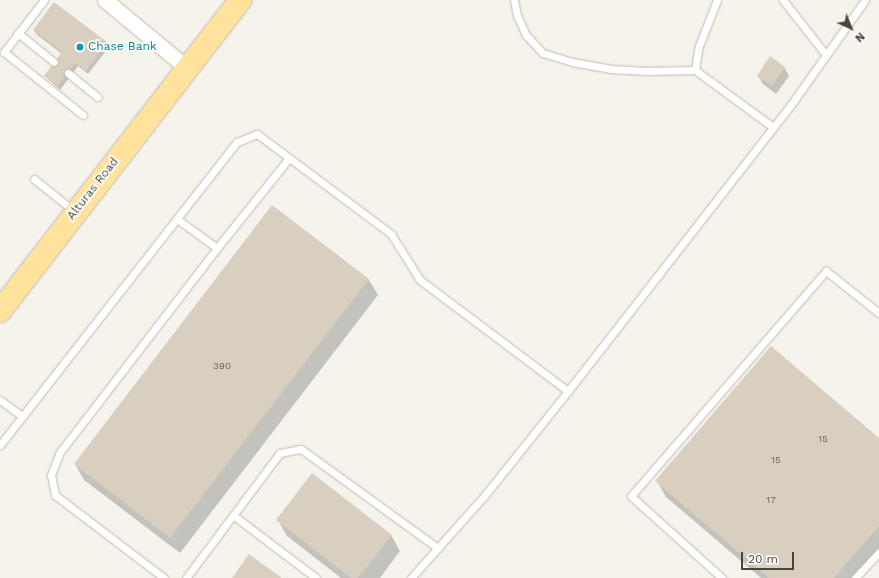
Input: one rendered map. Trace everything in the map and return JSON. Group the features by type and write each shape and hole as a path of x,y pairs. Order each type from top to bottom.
{"main road":[{"name":"Alturas Road","path":"0,311 240,0"}],"street":[{"path":"105,0 188,68"}],"lane":[{"path":"44,0 4,52 83,115"},
{"path":"514,0 517,14 526,34 543,53 572,62 611,69 695,70 773,127"},
{"path":"695,70 699,46 717,0"},
{"path":"783,0 826,55"},
{"path":"411,578 485,495 568,391 773,127 865,0"},
{"path":"18,33 54,62"},
{"path":"68,73 98,97"},
{"path":"0,445 237,142 257,134 390,234 420,280 568,391"},
{"path":"164,578 55,495 51,474 60,452 288,158"},
{"path":"34,179 75,212"},
{"path":"177,219 218,248"},
{"path":"722,578 632,496 826,271 879,313"},
{"path":"0,400 22,416"},
{"path":"186,578 280,453 301,450 438,548"},
{"path":"233,515 316,578"},
{"path":"855,578 879,552"}],"building":[{"name":"Chase Bank","path":"54,2 107,42 86,71 75,63 58,86 44,76 62,52 33,30"},
{"path":"770,56 785,67 772,86 757,76"},
{"path":"272,205 369,279 170,538 74,464"},
{"path":"771,346 879,438 879,526 834,578 769,578 655,481"},
{"path":"312,473 392,535 358,578 351,578 276,520"},
{"path":"249,554 282,578 232,578"}],"place":[{"name":"Chase Bank","path":"80,47"}]}
